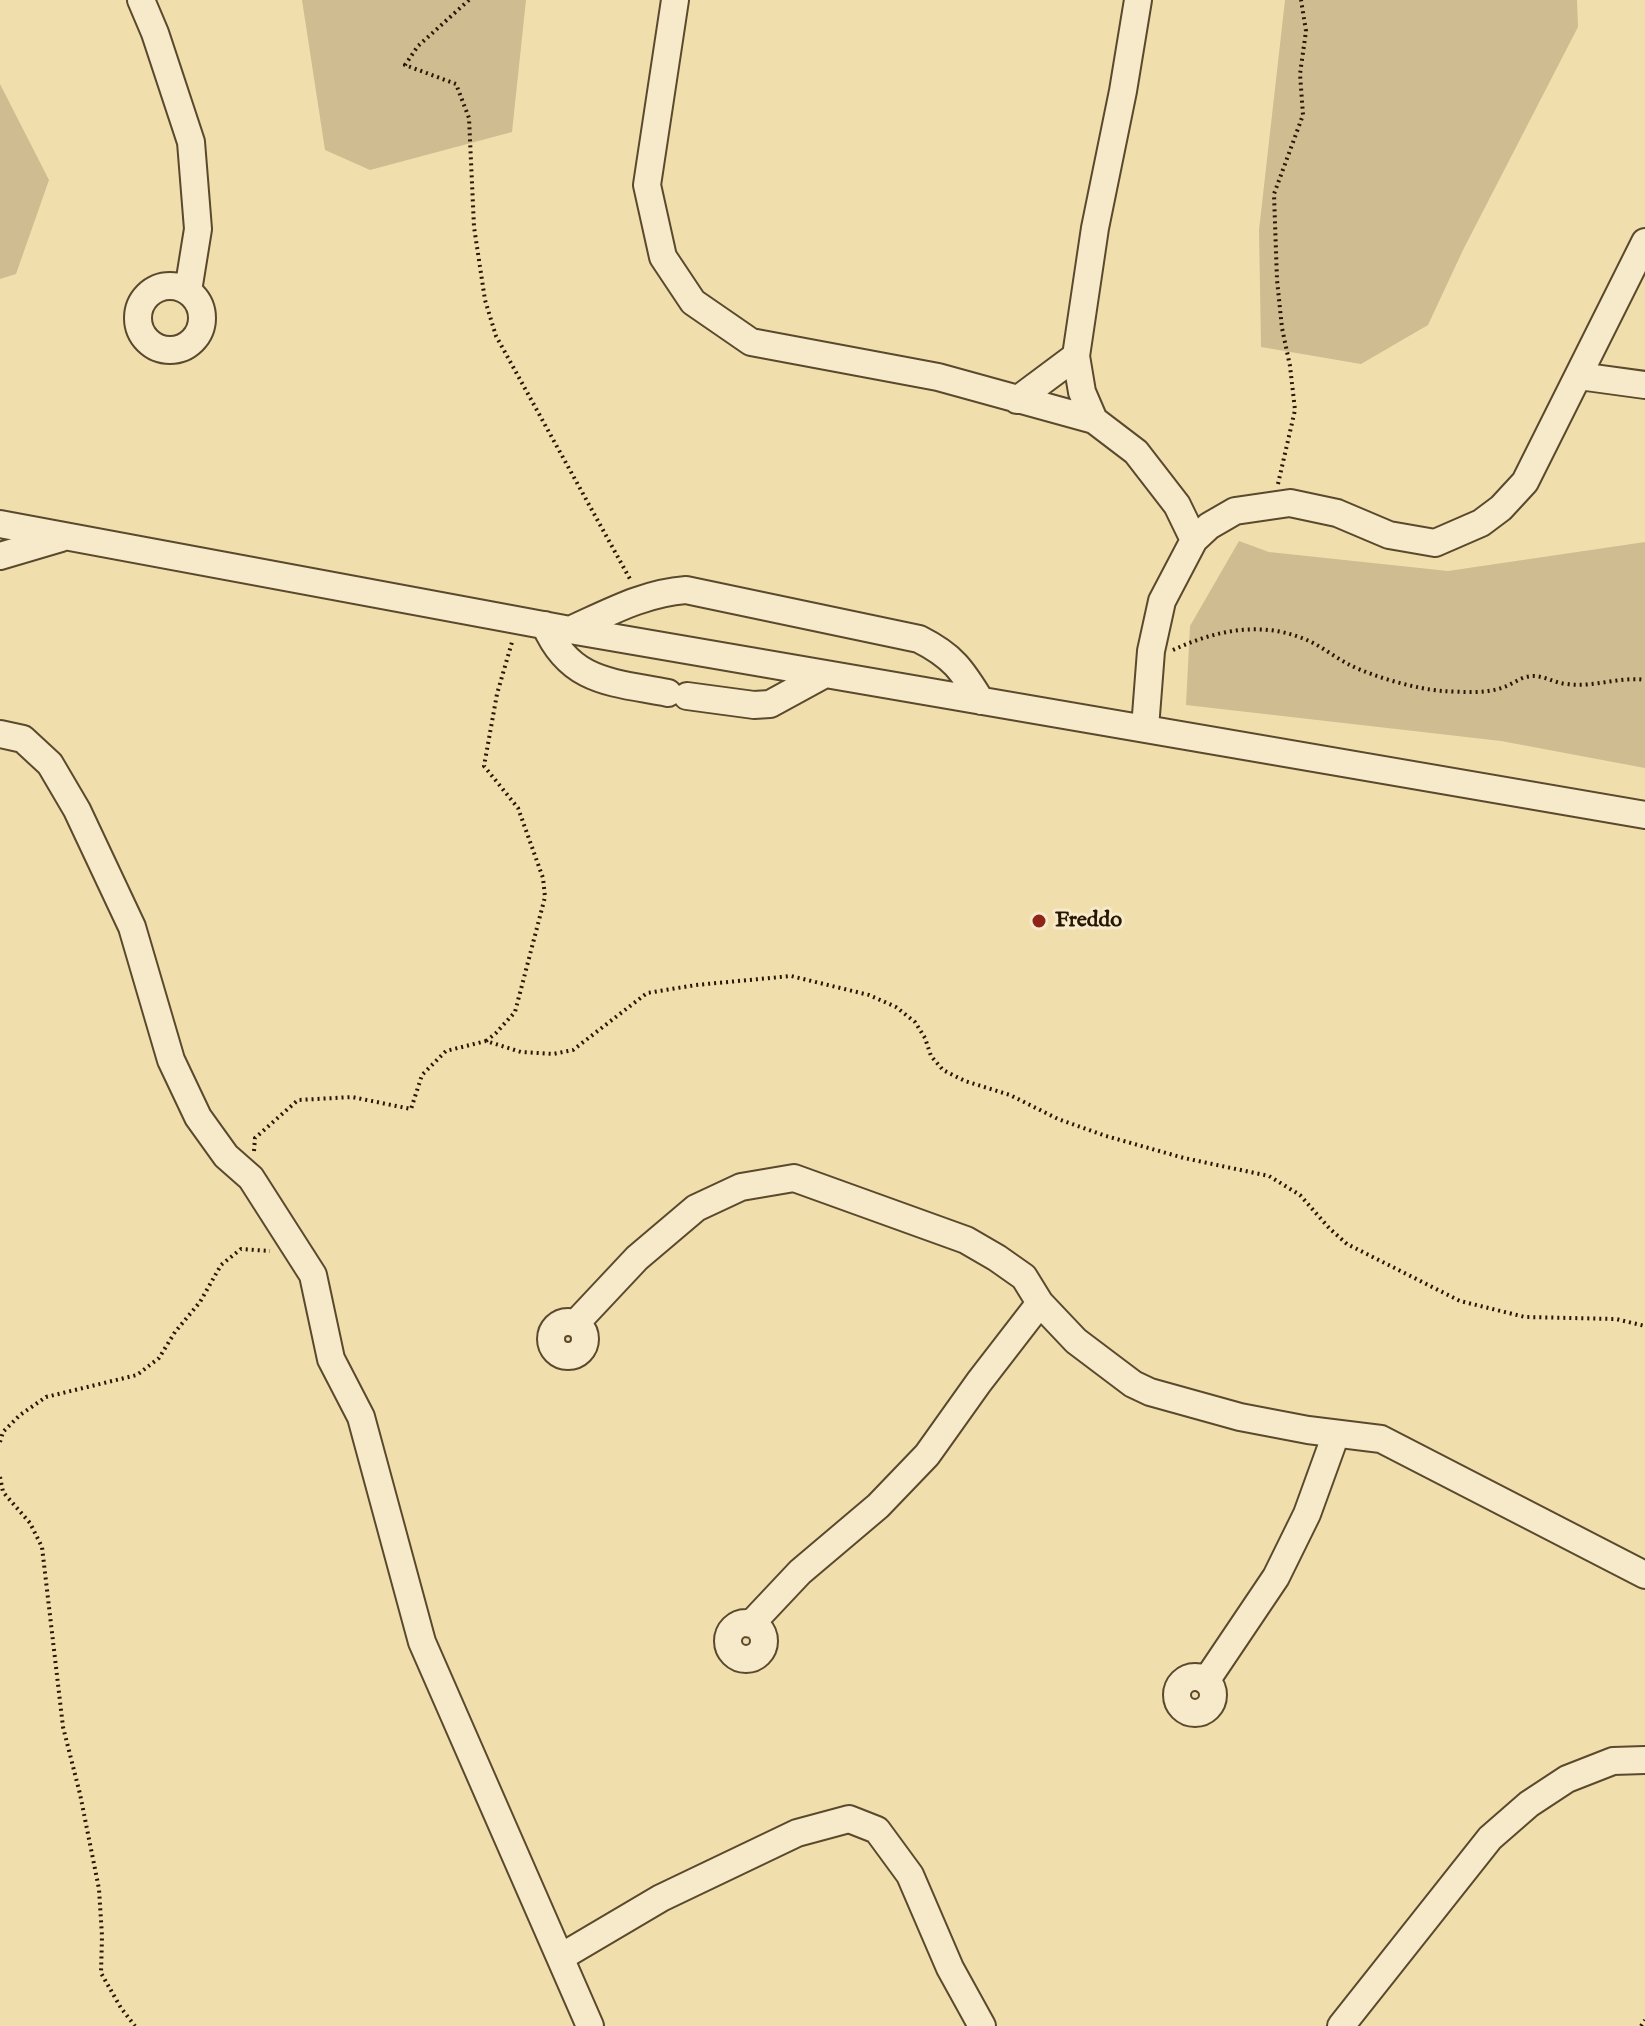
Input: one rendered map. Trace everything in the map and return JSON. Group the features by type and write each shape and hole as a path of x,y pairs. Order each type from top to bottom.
{"street":[{"path":"141,0 191,142 198,229 188,291"},
{"path":"675,0 647,185 663,257 693,302 751,342 938,377 1094,420 1136,452 1177,505 1194,540"},
{"path":"1094,420 1082,392 1076,356 1095,228 1138,0"},
{"path":"1145,728 1151,651 1162,601 1194,540 1209,526 1235,511 1290,503 1337,513 1389,535 1435,543 1481,523 1501,508 1525,482 1645,242"},
{"path":"1017,400 1076,356"},
{"path":"1579,376 1645,385"},
{"path":"0,524 544,625 1645,815"},
{"path":"0,556 65,537"},
{"path":"544,625 662,592 686,590 919,639 943,651 963,673 981,701"},
{"path":"544,625 554,646 584,674 600,680 677,694 754,705 770,704 825,674"},
{"path":"0,734 23,739 50,764 77,810 132,927 171,1060 198,1117 226,1156 251,1178 313,1275 331,1359 361,1417 422,1642 590,2026"},
{"path":"576,1323 637,1258 696,1208 741,1187 794,1178 966,1240 1024,1277 1040,1303 1096,1359 1124,1379 1150,1392 1240,1417 1381,1439 1645,1575"},
{"path":"751,1624 800,1572 878,1506 927,1455 1040,1303"},
{"path":"1206,1681 1276,1577 1307,1514 1336,1434"},
{"path":"1341,2026 1490,1838 1529,1804 1567,1779 1613,1761 1645,1760"},
{"path":"561,1957 661,1898 797,1833 849,1819 877,1830 910,1875 950,1968 982,2026"}],"path":[{"path":"469,0 418,46 405,65 456,84 469,118 474,227 485,300 496,336 568,462 640,599"},
{"path":"1273,505 1295,410 1277,280 1274,194 1303,115 1300,74 1306,31 1301,0"},
{"path":"251,1178 255,1138 298,1100 352,1097 411,1109 422,1075 446,1051 486,1041 515,1012 545,897 543,878 518,808 484,766 497,694 544,625"},
{"path":"1151,651 1169,652 1204,636 1252,628 1302,638 1351,666 1383,678 1441,691 1489,691 1503,688 1524,677 1543,676 1563,684 1588,685 1630,678 1645,680"},
{"path":"486,1041 521,1052 553,1054 573,1050 647,993 743,979 791,976 834,986 869,995 896,1007 915,1022 931,1056 943,1070 1106,1136 1184,1158 1269,1176 1300,1195 1347,1244 1460,1301 1525,1317 1616,1319 1645,1326"},
{"path":"0,1442 3,1432 20,1415 46,1397 137,1375 159,1358 175,1332 200,1302 221,1265 241,1249 301,1254"},
{"path":"0,1477 3,1492 30,1523 42,1547 63,1727 99,1889 101,1973 135,2026"},
{"path":"1641,2026 1645,2020"}],"shaded area":[{"path":"302,0 526,0 512,132 370,170 325,150"},
{"path":"1285,0 1577,0 1578,27 1463,250 1428,325 1361,364 1261,347 1259,230"},
{"path":"0,84 49,180 16,274 0,279"},
{"path":"1239,541 1269,552 1448,571 1645,542 1645,768 1501,741 1186,705 1190,626"}],"place":[{"name":"Freddo","path":"1039,921"}]}
